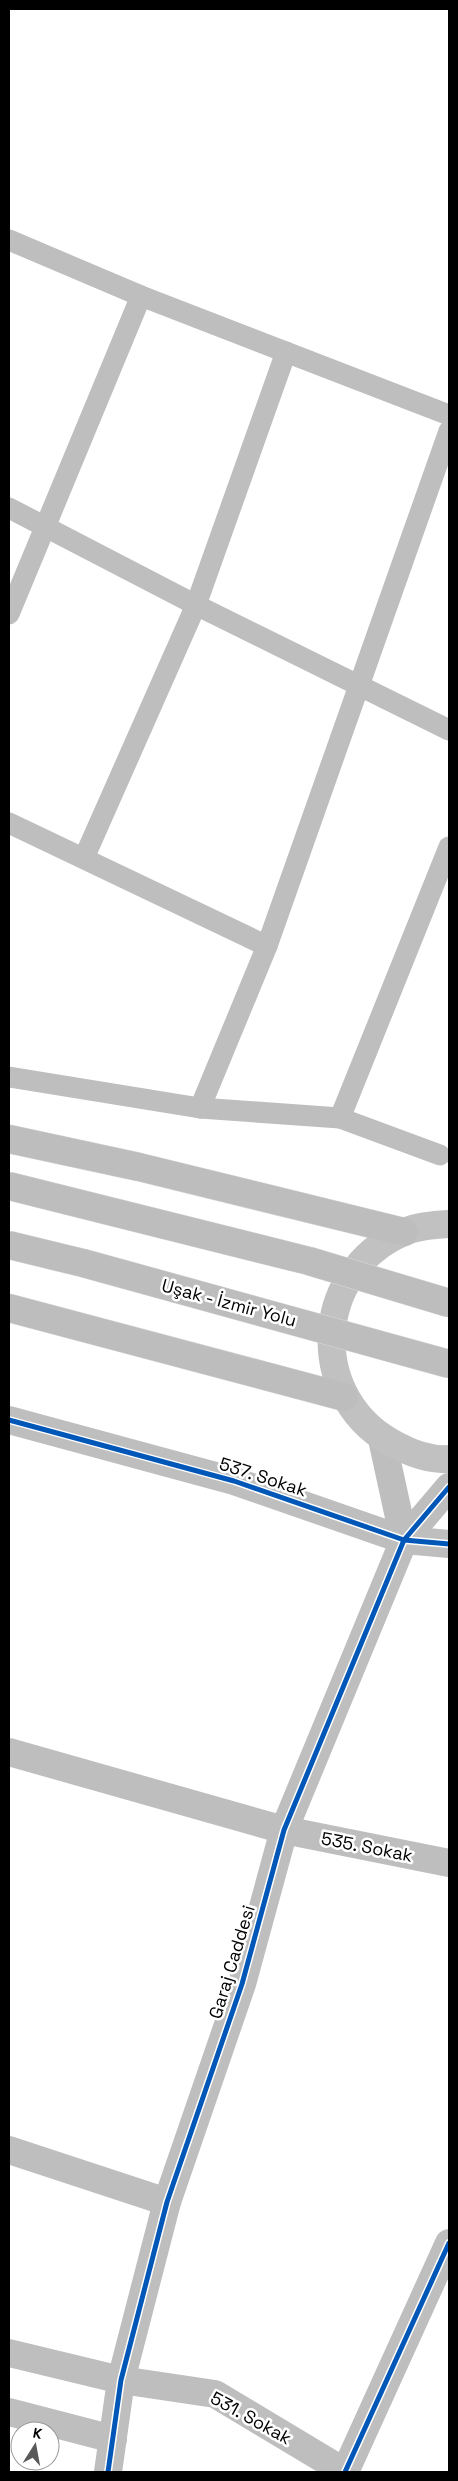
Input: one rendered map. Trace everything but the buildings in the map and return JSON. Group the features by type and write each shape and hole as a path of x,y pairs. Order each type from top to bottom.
{"highway":[{"path":"9,1139 139,1167 404,1232"},
{"path":"9,1186 309,1261 449,1303"},
{"name":"Uşak - İzmir Yolu","path":"9,1245 83,1263 449,1364"},
{"path":"9,1308 344,1397"}],"main road":[{"path":"449,1224 426,1226 404,1232 376,1249 353,1272 337,1301 330,1333 333,1366 344,1397 360,1420 382,1438 411,1453 449,1458"}],"street":[{"name":"537. Sokak","path":"9,1420 234,1481 404,1540 449,1544"},
{"path":"382,1438 404,1540"},
{"name":"Garaj Caddesi","path":"108,2472 121,2380 167,2202 242,1984 284,1830 404,1540 449,1487"},
{"name":"535. Sokak","path":"9,1752 284,1830 449,1864"},
{"path":"9,2150 167,2202"},
{"path":"345,2472 449,2243"},
{"name":"531. Sokak","path":"9,2353 121,2380 215,2394 345,2472"},
{"path":"9,2412 113,2439"}],"lane":[{"path":"10,245 449,416"},
{"path":"9,614 141,296"},
{"path":"84,858 196,605 286,352"},
{"path":"200,1108 268,946 449,431"},
{"path":"9,508 196,605 449,730"},
{"path":"9,823 268,946"},
{"path":"340,1118 449,847"},
{"path":"9,1077 200,1108 340,1118 440,1155"}],"cycle path":[{"path":"9,1420 234,1481 404,1540 449,1544"},
{"path":"108,2472 121,2380 167,2202 242,1984 284,1830 404,1540 449,1487"},
{"path":"345,2472 449,2243"}]}
